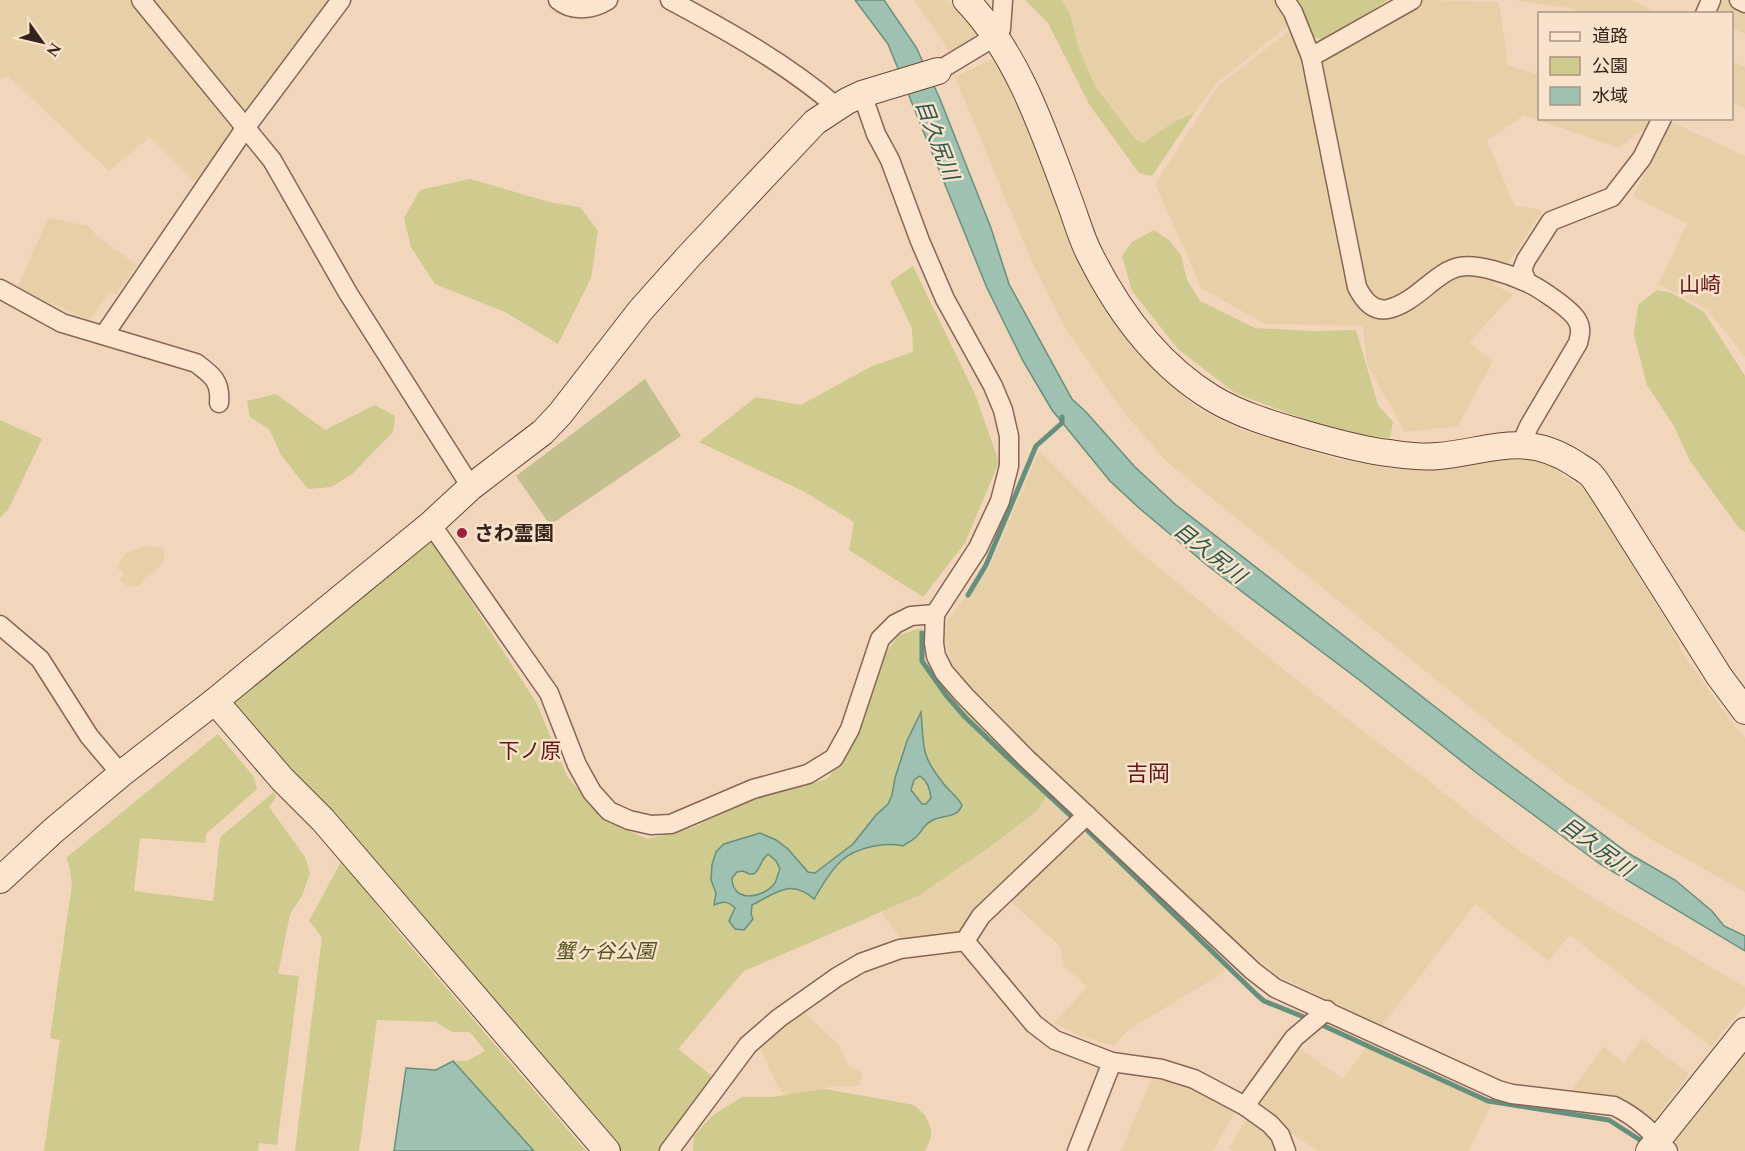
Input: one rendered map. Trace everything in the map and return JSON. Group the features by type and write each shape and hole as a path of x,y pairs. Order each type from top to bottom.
{"street":[{"path":"141,0 272,160 348,293 471,487"},
{"path":"104,336 246,127 340,0"},
{"path":"558,0 565,6 584,9 608,0"},
{"path":"670,0 712,23 808,83 837,107"},
{"path":"966,0 996,36 1041,125 1089,254 1122,309 1153,350 1180,377 1244,414 1333,442 1387,453 1436,456 1521,444 1538,446 1559,453 1589,473 1605,495 1719,676 1745,711"},
{"path":"0,880 54,830 121,774 215,701 431,524 471,487 552,423 640,312 815,122 837,107 868,92 938,71 996,36 1003,22 1003,0"},
{"path":"1285,0 1293,12 1311,57 1357,287 1363,299 1377,309 1398,306 1457,267 1474,265 1527,282 1577,319 1581,329 1578,343 1529,426 1521,444"},
{"path":"1311,57 1412,0"},
{"path":"1739,0 1745,3"},
{"path":"868,92 876,134 890,160 920,241 945,299 993,386 1003,410 1009,436 1009,466 1000,501 978,548 935,614 936,656 944,672 1011,743 1253,971 1275,988 1328,1010 1498,1090 1512,1094 1614,1106 1629,1113 1658,1147 1745,1031"},
{"path":"1527,282 1522,270 1551,221 1612,197 1642,158 1661,120"},
{"path":"0,289 62,323 196,363 216,381 220,390 219,403"},
{"path":"431,524 549,693 591,792 609,811 629,820 651,825 671,824 753,789 808,774 834,758 850,729 880,639 895,624 911,616 935,614"},
{"path":"0,626 40,659 88,736 121,774"},
{"path":"215,701 282,778 323,820 607,1151"},
{"path":"965,941 981,916 1087,815"},
{"path":"965,941 1034,1024 1055,1040 1112,1062 1162,1069 1194,1079 1245,1106 1270,1124 1280,1135 1286,1151"},
{"path":"673,1149 748,1045 779,1018 861,963 900,949 965,941"},
{"path":"1245,1106 1294,1038 1328,1010"},
{"path":"1077,1151 1112,1062"}],"shaded area":[{"path":"0,0 332,0 195,182 150,137 109,171 8,76 0,80"},
{"path":"914,0 947,0 976,29 978,38 951,53"},
{"path":"1061,0 1276,0 1290,24 1218,82 1195,112 1174,122 1143,143 1135,139 1095,86 1079,49 1070,14"},
{"path":"1423,0 1499,2 1508,65 1538,75 1538,120 1524,115 1487,141 1515,206 1543,210 1494,285 1513,294 1469,343 1493,361 1458,426 1405,432 1367,364 1363,326 1265,324 1202,289 1155,184 1218,86 1289,31 1310,71"},
{"path":"1633,0 1655,12 1574,12 1575,9 1519,1"},
{"path":"1723,0 1745,0 1745,34 1733,28 1733,12 1717,12"},
{"path":"992,59 998,63 1081,257 1106,306 1143,358 1200,410 1239,429 1336,459 1389,468 1441,470 1492,460 1535,460 1555,467 1564,476 1586,490 1679,642 1682,652 1735,727 1745,737 1745,892 1649,838 1567,782 1493,726 1167,462 1124,413 1064,326 1031,260 955,77"},
{"path":"1733,61 1745,67 1745,109 1733,103"},
{"path":"1538,120 1651,120 1649,125 1619,148"},
{"path":"1672,122 1745,156 1745,357 1707,309 1658,284 1687,224 1633,196"},
{"path":"48,218 89,226 96,235 137,265 116,294 110,292 93,316 87,319 17,289"},
{"path":"645,379 681,436 550,525 516,476"},
{"path":"1039,451 1134,547 1288,673 1517,849 1594,898 1745,987 1745,1005 1711,1047 1570,935 1548,961 1475,904 1382,1026 1280,977 1216,925 973,695 951,662 945,641 947,620 990,566"},
{"path":"143,546 164,548 162,564 138,586 127,587 120,580 123,572 117,568 125,554"},
{"path":"1047,795 1071,815 1070,820 961,934 912,943 902,940 881,913 918,896 987,849 1037,811"},
{"path":"1085,830 1226,963 1223,973 1128,1030 1114,1046 1075,1034 1054,1023 1087,987 1064,966 1060,946 1008,899"},
{"path":"804,1012 839,1045 848,1065 862,1073 860,1086 834,1086 788,1099 777,1086 760,1047"},
{"path":"1642,1038 1689,1074 1654,1120 1620,1098 1572,1090 1604,1047 1624,1063"},
{"path":"1295,1045 1343,1079 1368,1045 1492,1102 1469,1151 1318,1151 1286,1130 1254,1102"},
{"path":"1745,1051 1745,1151 1681,1151 1672,1142"},
{"path":"1152,1078 1198,1090 1233,1106 1235,1112 1213,1151 1121,1151"},
{"path":"1253,1120 1265,1132 1277,1151 1233,1151 1229,1148 1245,1121"}],"green space":[{"path":"1025,0 1061,0 1070,14 1079,49 1095,86 1135,139 1143,143 1174,122 1195,112 1152,176 1139,173 1089,104 1048,23"},
{"path":"1296,0 1388,0 1325,40 1313,37"},
{"path":"470,179 553,203 580,207 598,231 591,278 558,344 505,312 435,284 411,247 404,218 420,190"},
{"path":"1154,230 1169,240 1181,255 1187,280 1200,301 1255,328 1312,331 1356,330 1378,405 1393,422 1390,438 1344,434 1235,393 1178,349 1132,291 1122,256 1132,242"},
{"path":"913,266 975,394 999,462 965,543 923,597 849,550 854,522 805,492 699,442 756,397 801,405 872,366 913,352 912,328 890,282"},
{"path":"1657,290 1672,293 1704,312 1745,376 1745,532 1739,528 1690,461 1674,426 1647,385 1634,335 1638,305"},
{"path":"276,394 325,430 375,405 395,416 393,432 352,474 331,487 308,489 281,455 269,429 250,417 247,401"},
{"path":"0,420 42,439 9,508 0,518"},
{"name":"蟹ヶ谷公園","path":"432,541 536,702 567,776 603,819 647,839 692,828 748,800 827,779 853,743 885,654 899,635 922,628 922,665 1047,795 1037,811 987,849 918,896 744,971 678,1049 716,1079 661,1151 622,1151 233,701"},
{"path":"218,734 254,777 257,789 206,834 205,843 140,838 134,891 213,901 220,837 274,792 276,797 269,807 305,857 310,873 302,896 290,914 278,974 299,976 277,1145 259,1143 258,1151 44,1151 60,1040 50,1038 72,884 66,858"},
{"path":"342,860 399,933 586,1151 534,1151 453,1061 467,1061 485,1051 470,1032 452,1032 436,1022 377,1020 359,1151 295,1151 322,937 309,921"},
{"path":"825,1089 914,1105 925,1115 931,1128 931,1137 925,1151 693,1151 694,1136 713,1115 742,1097 772,1097"}],"water":[{"name":"目久尻川","path":"855,0 884,0 916,47 940,99 991,228 1009,284 1072,399 1135,467 1176,505 1506,762 1628,853 1675,880 1712,911 1724,926 1745,936 1745,951 1600,864 1478,774 1358,679 1208,566 1110,481 1052,410 1023,361 987,288 888,44"},
{"path":"921,712 924,750 930,765 960,802 962,805 960,809 954,814 929,822 919,834 903,846 871,847 847,856 833,869 814,899 798,889 783,890 768,896 752,905 753,919 744,930 735,929 729,921 735,908 725,902 714,905 716,893 711,880 716,852 724,844 760,833 776,840 788,849 808,872 815,873 853,844 888,804 907,741","holes":["920,776 927,783 930,792 931,798 926,804 922,804 911,790 914,780","768,854 776,861 780,869 775,883 756,895 742,895 737,892 732,878 737,872 754,874"]},
{"path":"453,1061 534,1151 394,1151 406,1068 436,1070"}],"waterway":[{"path":"968,595 986,565 1036,446 1062,423 1062,417"},
{"path":"922,633 922,661 946,695 965,717 1072,817"},
{"path":"1088,831 1264,1001 1309,1019"},
{"path":"1322,1025 1488,1101 1609,1120 1640,1140"}],"place":[{"name":"さわ霊園","path":"462,533"}],"district":[{"name":"山崎","path":"1700,285"},
{"name":"下ノ原","path":"530,751"},
{"name":"吉岡","path":"1148,773"}]}
